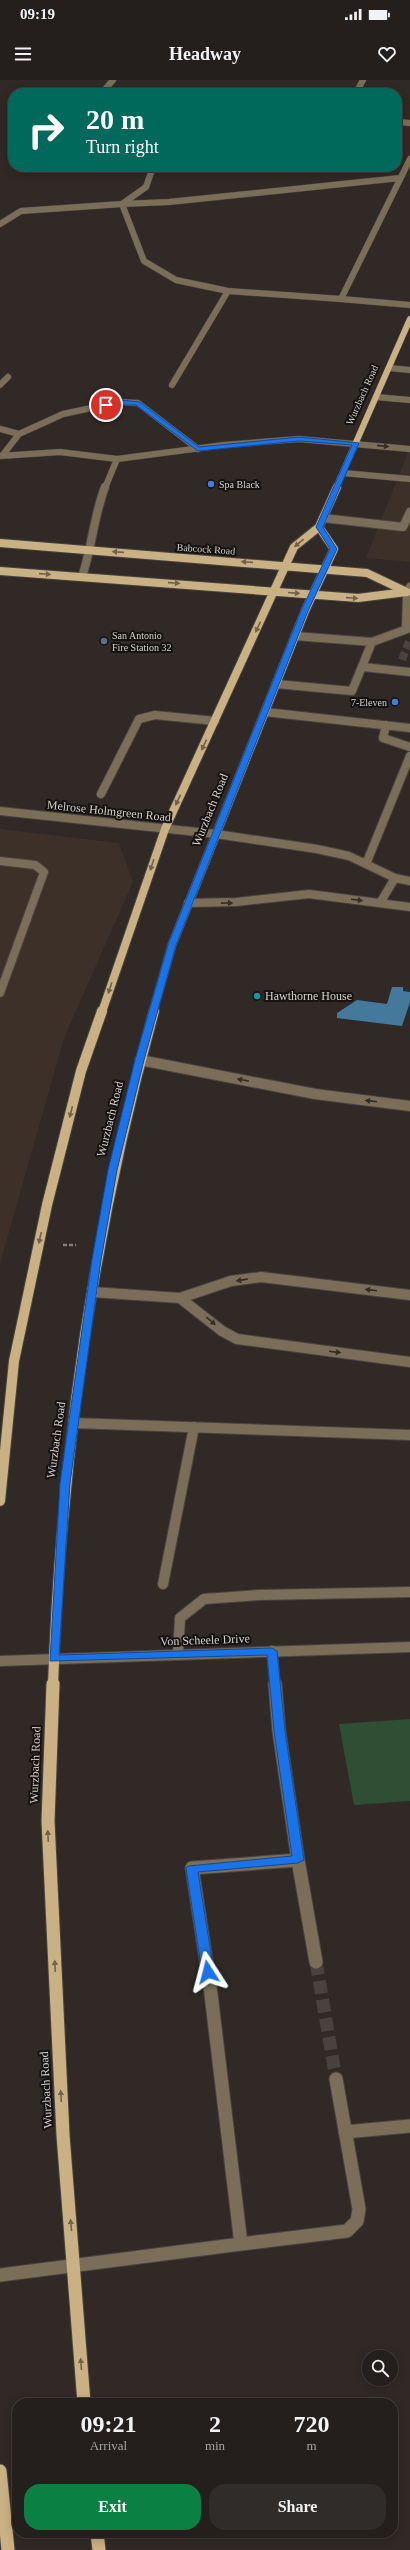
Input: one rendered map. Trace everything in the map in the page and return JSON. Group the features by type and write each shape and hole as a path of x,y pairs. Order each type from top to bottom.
{"main road":[{"name":"Wurzbach Road","path":"0,1501 14,1361 47,1205 81,1071 165,829 294,547 320,527 410,319"},
{"name":"Wurzbach Road","path":"84,2398 63,2135 48,1821 54,1658 65,1483 92,1292 113,1170 140,1060 172,945 295,636 334,549 320,527"},
{"name":"Babcock Road","path":"0,543 367,573 409,590"},
{"path":"0,571 358,598 409,590"},
{"path":"0,2471 8,2550"},
{"path":"98,2538 99,2550"}],"street":[{"path":"106,88 113,80"},
{"path":"341,299 410,158"},
{"path":"122,204 146,187 151,172"},
{"path":"0,224 9,217 21,212 169,202 400,178"},
{"path":"122,204 144,260 176,280 228,291 410,305"},
{"path":"172,385 228,291"},
{"path":"389,368 410,370"},
{"path":"0,385 8,377"},
{"path":"376,397 410,400"},
{"path":"1,456 18,434 63,414 120,402 138,403 198,449"},
{"path":"0,429 18,434"},
{"path":"1,456 60,452 117,459 299,439 410,449"},
{"path":"82,577 91,550 99,502 117,459"},
{"path":"343,473 410,479"},
{"path":"403,526 410,512"},
{"path":"324,518 403,526 410,532"},
{"path":"295,636 372,642 408,628 409,590"},
{"path":"276,684 352,691 372,642"},
{"path":"398,671 402,660"},
{"path":"363,667 410,672"},
{"path":"265,712 410,728"},
{"path":"100,794 139,719 155,715 215,721"},
{"path":"386,725 383,738 410,747"},
{"path":"366,864 410,756"},
{"name":"Melrose Holmgreen Road","path":"0,811 216,834 317,849 349,856 395,878 410,882"},
{"path":"0,860 35,865 44,872 0,993"},
{"path":"380,903 395,878"},
{"path":"188,904 236,902 309,894 410,907"},
{"path":"140,1060 315,1094 410,1106"},
{"path":"92,1292 180,1298 231,1281 261,1276 410,1295"},
{"path":"180,1298 222,1331 237,1339 410,1362"},
{"path":"74,1423 410,1435"},
{"path":"163,1584 194,1427"},
{"path":"178,1654 180,1618 204,1599 258,1595 410,1592"},
{"name":"Von Scheele Drive","path":"0,1661 410,1647"},
{"path":"272,1651 279,1731 298,1860 316,1962"},
{"path":"241,2244 210,1986 192,1868 298,1860"},
{"path":"0,2275 74,2264 346,2231 357,2221 359,2210 336,2079"},
{"path":"346,2132 410,2126"}],"path":[{"path":"62,1245 79,1246"}],"shaded area":[{"path":"410,447 410,562 366,558"},
{"path":"0,829 119,843 133,882 64,1038 0,1264"}],"green space":[{"path":"410,1719 410,1801 354,1805 339,1724"}],"water":[{"path":"392,987 403,987 403,991 410,992 410,1002 402,1026 337,1018 337,1013 357,1000 387,1004"}],"tunnel":[{"path":"402,660 410,639"},
{"path":"316,1962 336,2079"}],"place":[{"name":"Spa Black","path":"211,484"},
{"name":"San Antonio Fire Station 32","path":"104,641"},
{"name":"7-Eleven","path":"395,702"},
{"name":"Hawthorne House","path":"257,996"}],"route":[{"path":"106,405 120,402 138,403 198,449 224,445 299,439 356,443 320,527 334,549 305,611 172,945 140,1060 113,1170 97,1260 65,1483 54,1658 272,1651 279,1731 298,1860 192,1868 208,1972"}]}
